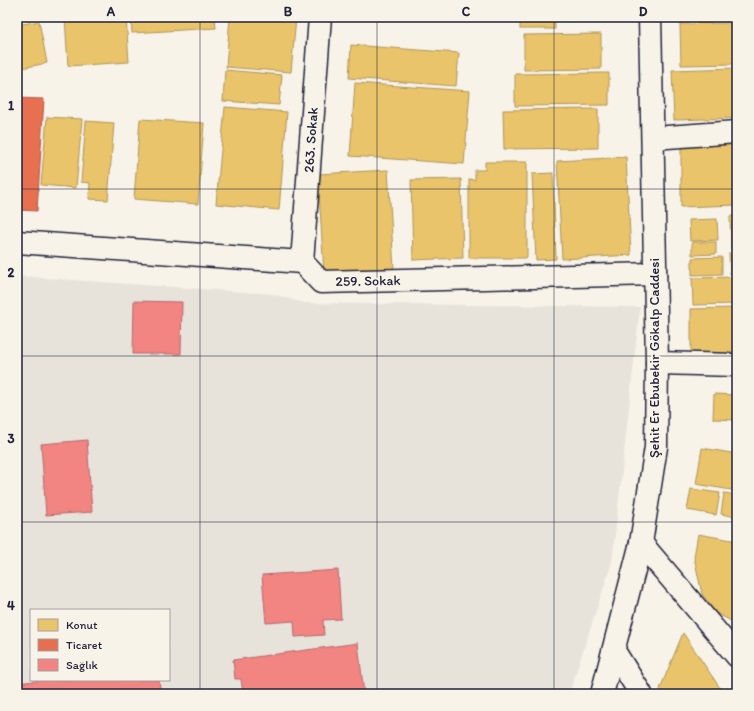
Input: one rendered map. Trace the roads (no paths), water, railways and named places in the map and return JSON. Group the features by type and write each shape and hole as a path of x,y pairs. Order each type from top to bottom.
{"street":[{"name":"263. Sokak","path":"302,262 320,17"},
{"name":"Şehit Er Ebubekir Gökalp Caddesi","path":"602,694 641,543 656,447 657,363 650,17"},
{"path":"653,138 737,132"},
{"path":"17,242 302,262"},
{"name":"259. Sokak","path":"302,262 322,282 655,274"},
{"path":"657,363 737,365"},
{"path":"641,543 737,656"},
{"path":"614,651 641,694"}]}
